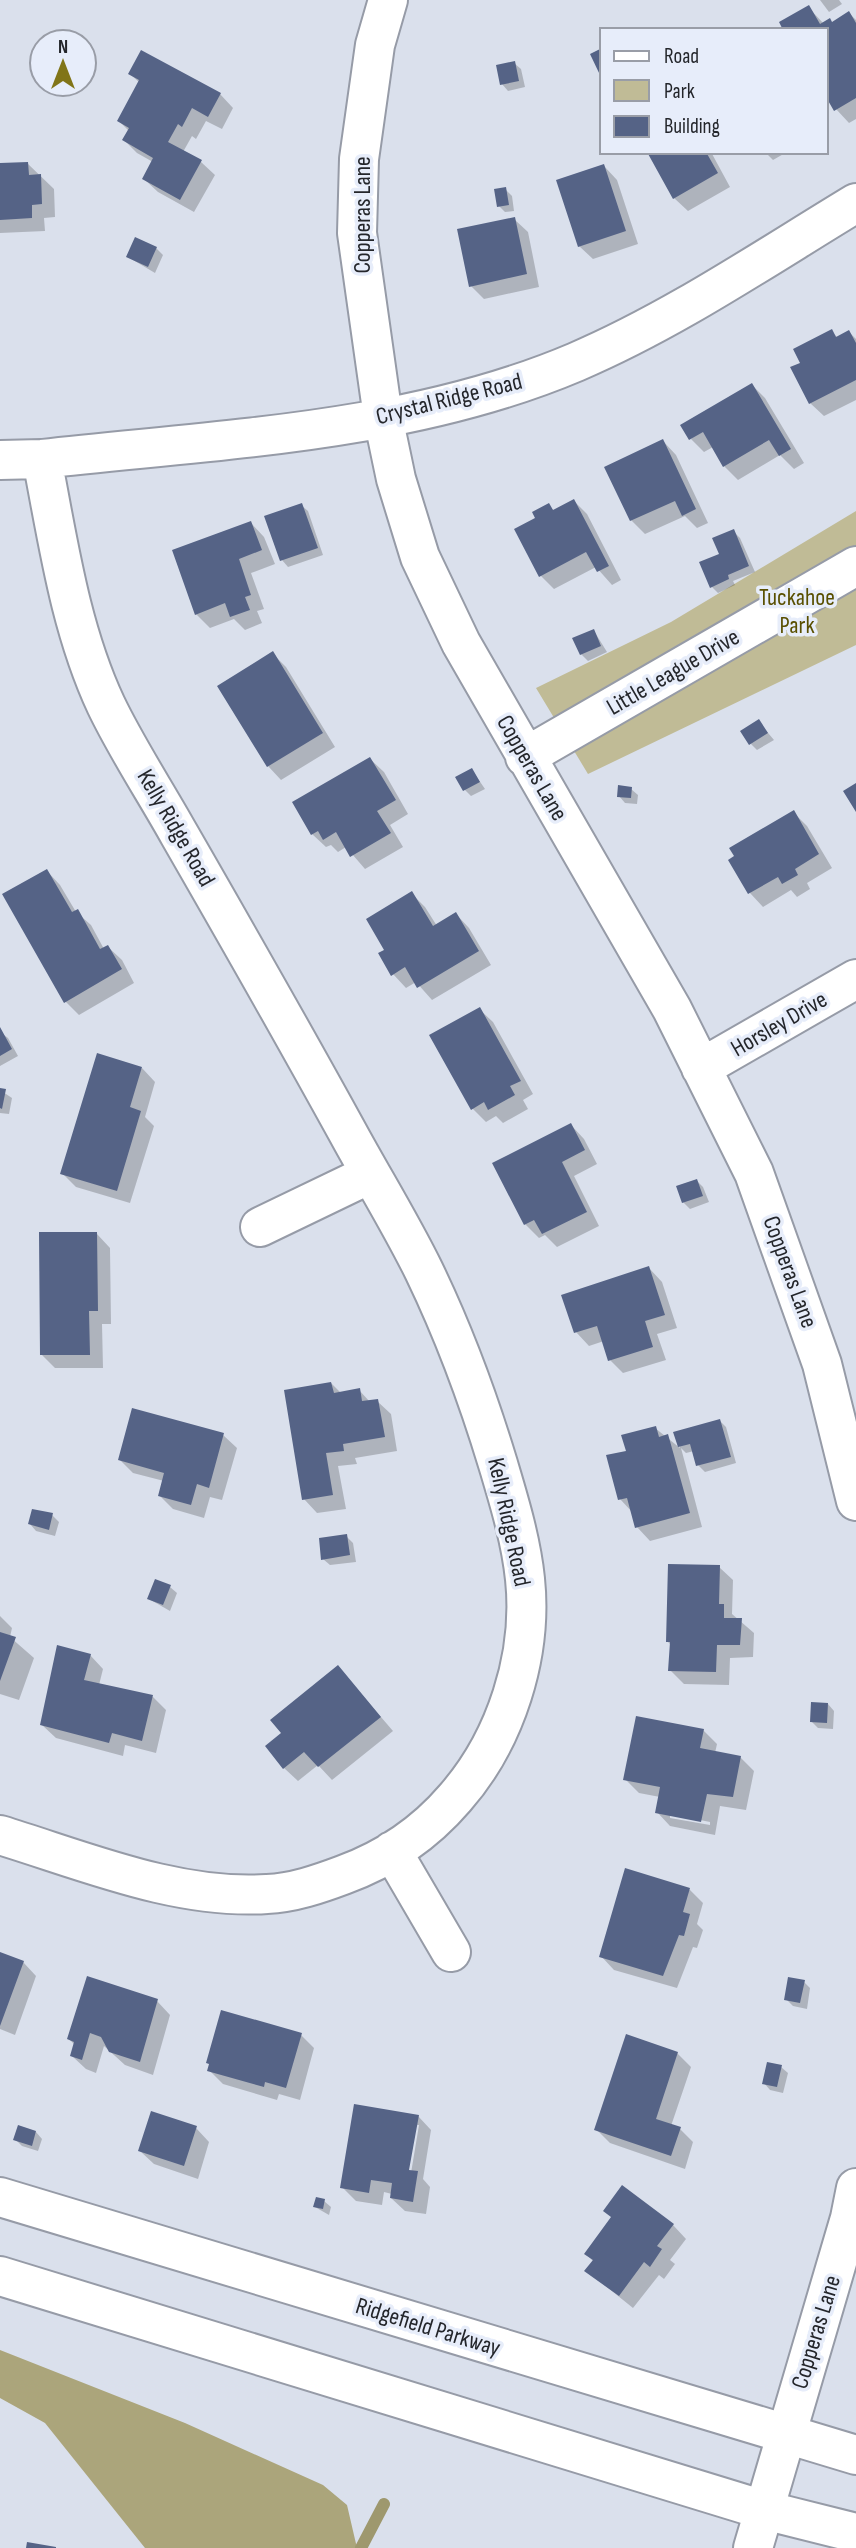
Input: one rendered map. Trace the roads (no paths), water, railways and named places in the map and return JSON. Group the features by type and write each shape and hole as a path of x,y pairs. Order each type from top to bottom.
{"street":[{"name":"Copperas Lane","path":"387,0 375,45 359,159 357,233 383,417 396,479 420,557 461,643 672,1009 754,1173 825,1375 856,1501"},
{"name":"Crystal Ridge Road","path":"0,460 42,458 326,427 383,417 516,383 576,362 659,321 856,203"},
{"name":"Kelly Ridge Road","path":"0,1835 165,1885 226,1894 271,1894 317,1885 366,1867 439,1816 469,1782 493,1745 512,1697 526,1620 525,1578 510,1504 477,1401 423,1270 106,705 67,590 42,458"},
{"name":"Little League Drive","path":"525,757 856,566"},
{"name":"Horsley Drive","path":"701,1068 856,979"},
{"path":"261,1227 370,1174"},
{"path":"392,1851 451,1952"},
{"name":"Copperas Lane","path":"753,2548 850,2218 856,2188"},
{"name":"Ridgefield Parkway","path":"0,2197 785,2436 856,2455"},
{"path":"0,2276 764,2510 856,2533"}],"waterway":[{"path":"361,2548 384,2504"}],"park label":[{"name":"Tuckahoe Park","path":"797,611"}]}
